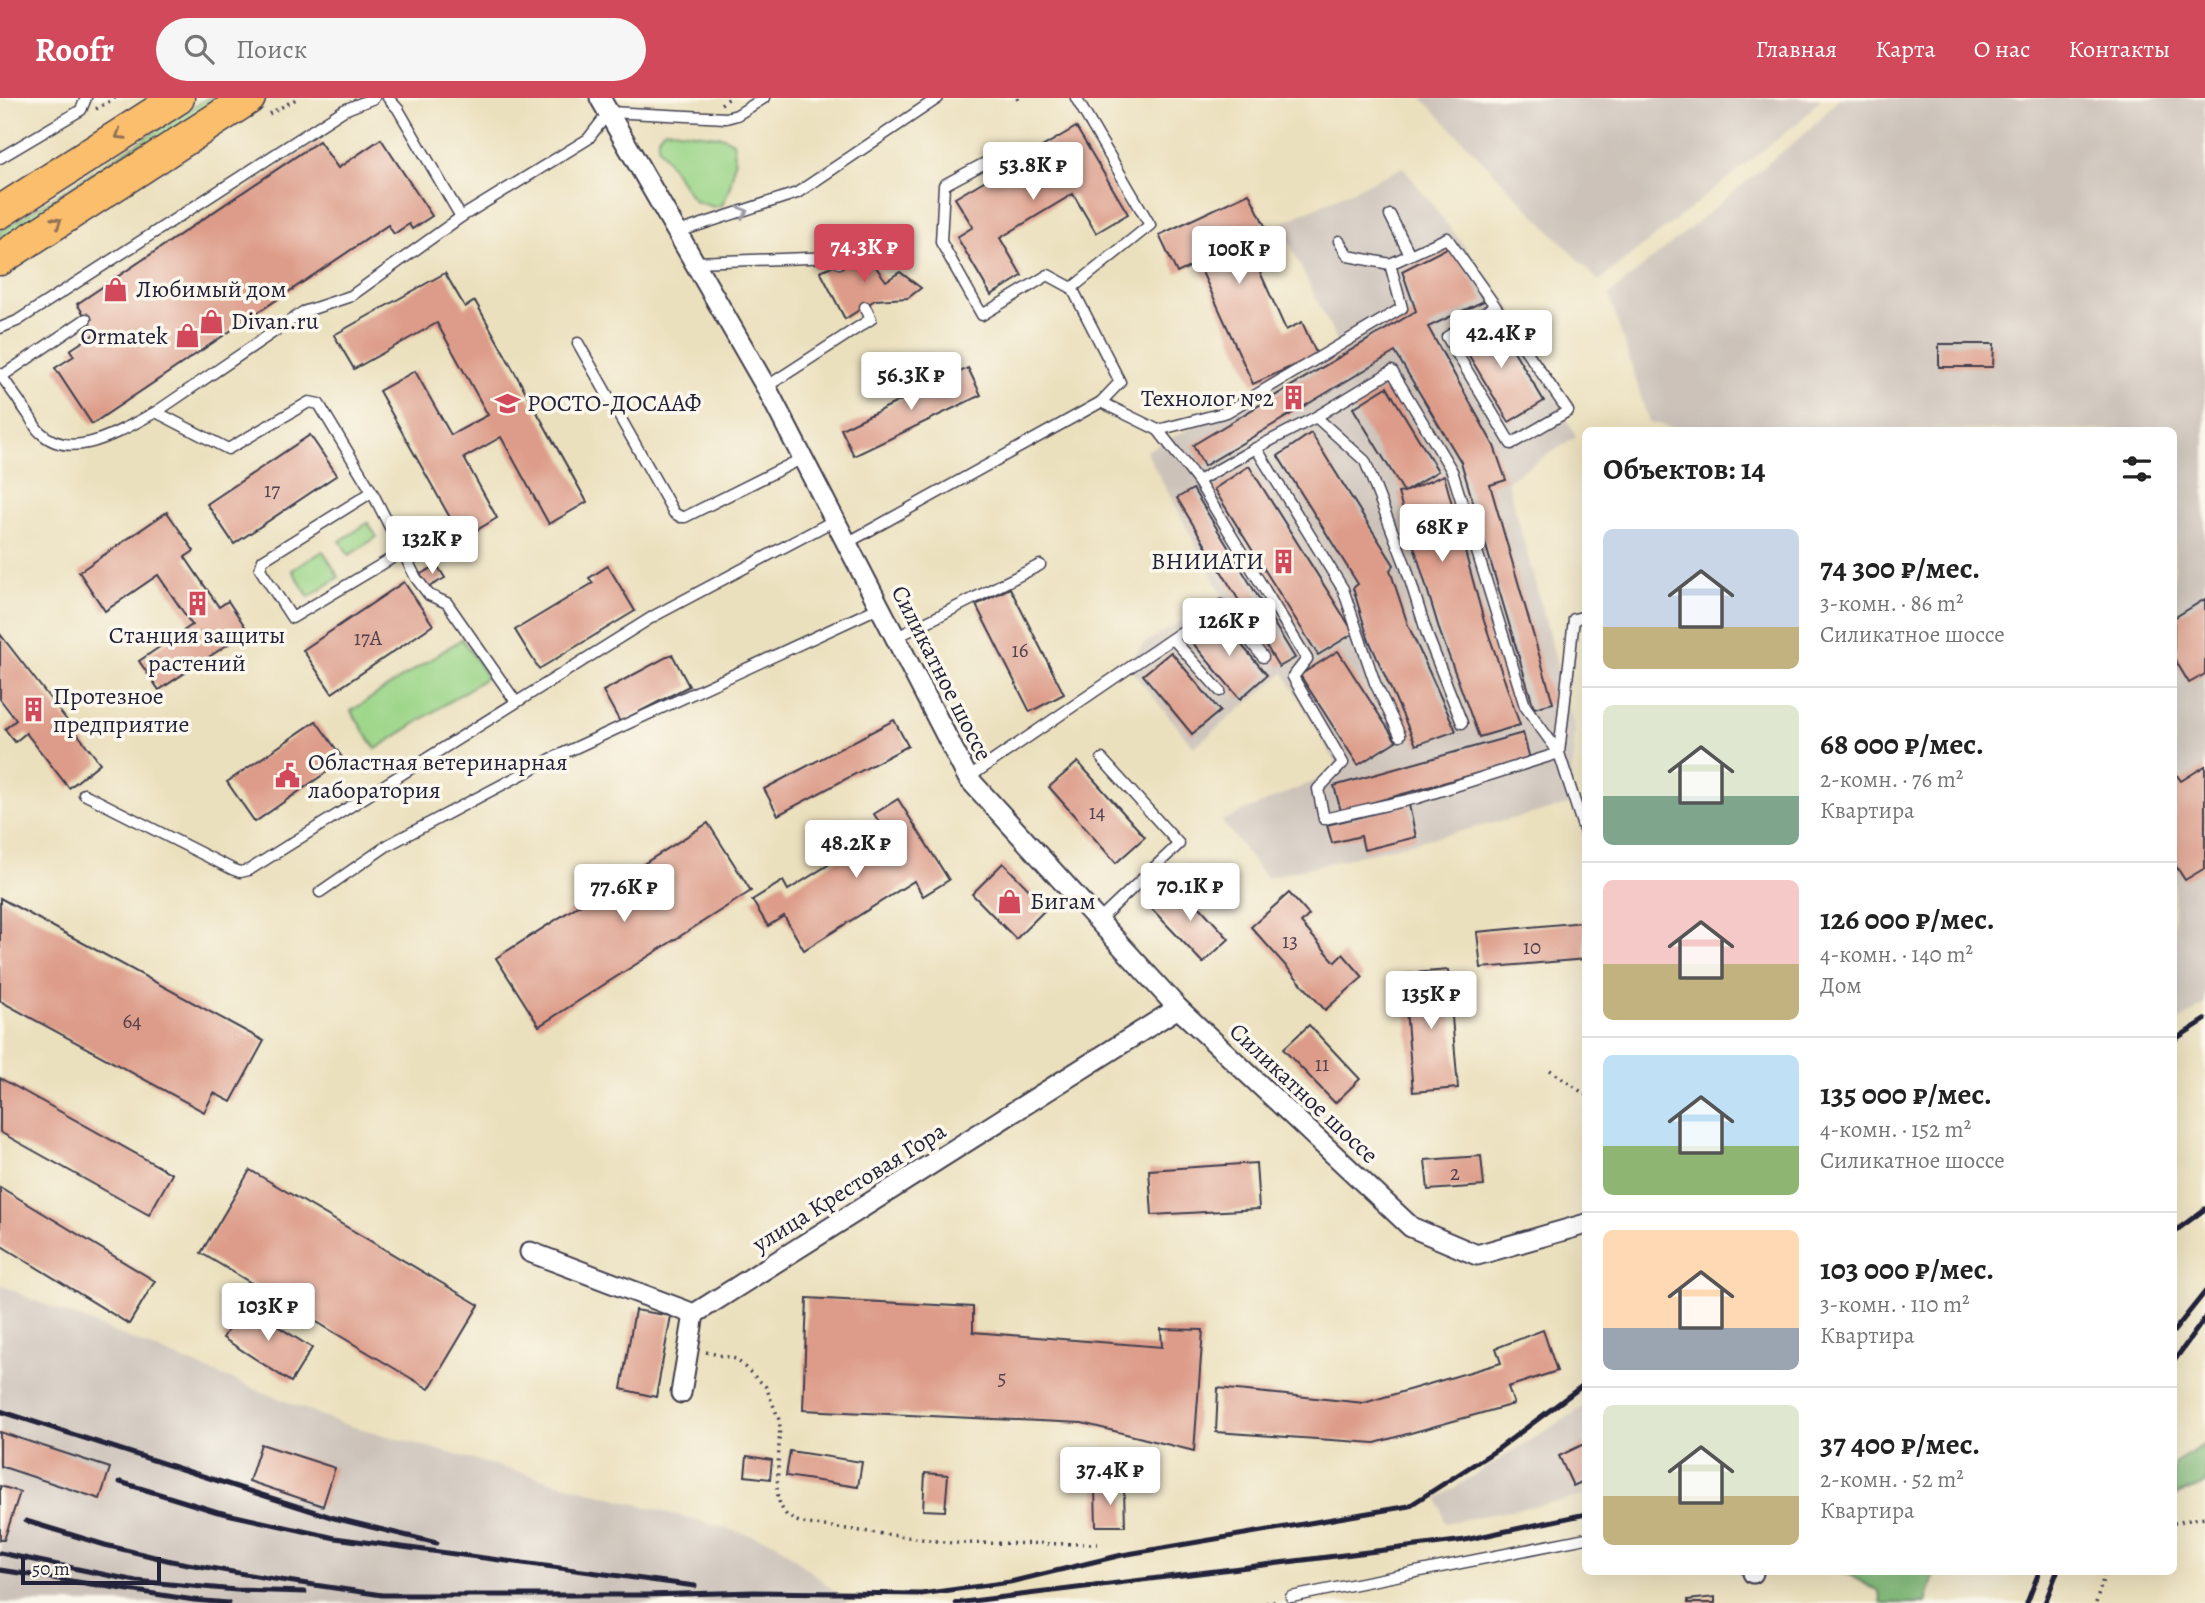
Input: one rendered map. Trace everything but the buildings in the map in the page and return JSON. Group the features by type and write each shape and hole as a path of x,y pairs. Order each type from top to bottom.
{"main road":[{"path":"8,202 177,98"},
{"path":"0,259 249,98"}],"street":[{"name":"Силикатное шоссе","path":"604,105 766,387 968,778 1178,1008 1411,1227 1477,1255 1582,1225"},
{"name":"улица Крестовая Гора","path":"694,1314 1178,1008"},
{"path":"530,1252 694,1314 681,1393"}],"lane":[{"path":"0,158 81,110 86,98"},
{"path":"0,328 17,321 344,110 374,98"},
{"path":"388,98 398,109 461,217"},
{"path":"86,318 1,375 40,433 54,441 86,445 101,440 156,412 303,312 351,296 461,217 588,139 604,105 726,118 737,115 764,98"},
{"path":"678,232 796,193 938,98"},
{"path":"1072,288 1150,225 1076,98"},
{"path":"847,542 1101,402 1120,382 1072,288 1048,275 982,315 942,242 944,185 985,163"},
{"path":"1390,215 1410,255"},
{"path":"1339,241 1348,256 1390,264 1447,238 1495,306 1568,411 1511,444 1447,337 1495,306"},
{"path":"695,262 835,257 839,263"},
{"path":"1158,430 1227,412 1402,308 1390,264"},
{"path":"766,387 872,319 864,307"},
{"path":"578,343 674,513 681,517 803,458"},
{"path":"1198,481 1316,417 1392,371 1452,471 1525,706 1559,753 1582,824"},
{"path":"156,412 228,449 309,402 319,404 372,492 416,578 429,595 447,603 516,702"},
{"path":"1101,402 1158,430 1198,481 1307,659 1293,677 1343,763 1318,789 1324,819 1417,798 1559,753"},
{"path":"1316,417 1365,461 1462,723"},
{"path":"1256,448 1343,589 1374,682 1400,735"},
{"path":"372,492 262,560 260,569 292,618 404,551"},
{"path":"84,794 232,869 240,872 249,870 654,616 835,520"},
{"path":"895,638 1040,565"},
{"path":"968,778 1221,605 1263,657"},
{"path":"320,892 388,845 551,759 880,607"},
{"path":"1559,753 1574,620 1582,617"},
{"path":"1173,639 1220,691"},
{"path":"1098,921 1179,844 1102,759"},
{"path":"1291,1597 1582,1539"}],"path":[{"path":"1550,1070 1582,1092"},
{"path":"688,1349 736,1359 766,1387 780,1422 777,1492 780,1505 787,1516 801,1523 952,1543 1101,1544"},
{"path":"2177,1523 2203,1519"},
{"path":"2096,1603 2104,1575"}],"shaded area":[{"path":"1422,98 1821,98 1800,121 1599,281"},
{"path":"1839,98 2205,98 2205,1004 2177,1022 2177,427 1668,427 1649,422 1609,295 1810,129"},
{"path":"1403,167 1509,304 1576,437 1507,480 1575,730 1569,805 1266,878 1222,821 1340,770 1284,673 1194,747 1127,665 1144,644 1223,596 1146,451 1341,350 1280,224"},
{"path":"0,1284 31,1299 340,1423 775,1542 849,1603 0,1603"},
{"path":"1582,1408 1582,1497 1445,1523 1438,1498"}],"green space":[{"path":"208,98 223,98 0,241 0,232"},
{"path":"665,129 724,137 733,142 733,174 722,205 713,207 694,201 659,148 658,137"},
{"path":"368,523 377,537 349,555 340,541"},
{"path":"323,551 339,577 309,597 292,570"},
{"path":"462,639 487,677 376,749 351,711"},
{"path":"2205,1444 2205,1484 2177,1495 2177,1461"},
{"path":"1849,1575 1934,1575 1926,1603 1881,1603 1879,1592"}],"railway":[{"path":"2177,1038 2205,1020"},
{"path":"2177,1230 2205,1209"},
{"path":"2177,1327 2205,1292"},
{"path":"2177,1357 2205,1318"},
{"path":"26,1521 105,1545 171,1561 382,1595 647,1595 754,1592 921,1594 1010,1582 1122,1555 1409,1506 1498,1449 1582,1386"},
{"path":"0,1411 334,1518 437,1543"},
{"path":"120,1482 218,1512 335,1538 695,1586"},
{"path":"956,1603 1465,1540 1582,1515"},
{"path":"0,1553 136,1581 236,1590 305,1592"},
{"path":"0,1570 228,1603"},
{"path":"2027,1603 2038,1575"},
{"path":"2045,1603 2056,1575"}],"place":[{"name":"Любимый дом","path":"116,289"},
{"name":"Divan.ru","path":"211,321"},
{"name":"Ormatek","path":"188,336"},
{"name":"Технолог №2","path":"1294,398"},
{"name":"РОСТО-ДОСААФ","path":"507,403"},
{"name":"ВНИИАТИ","path":"1284,561"},
{"name":"Станция защиты растений","path":"197,604"},
{"name":"Протезное предприятие","path":"33,710"},
{"name":"Областная ветеринарная лаборатория","path":"288,776"},
{"name":"Бигам","path":"1010,901"}]}
